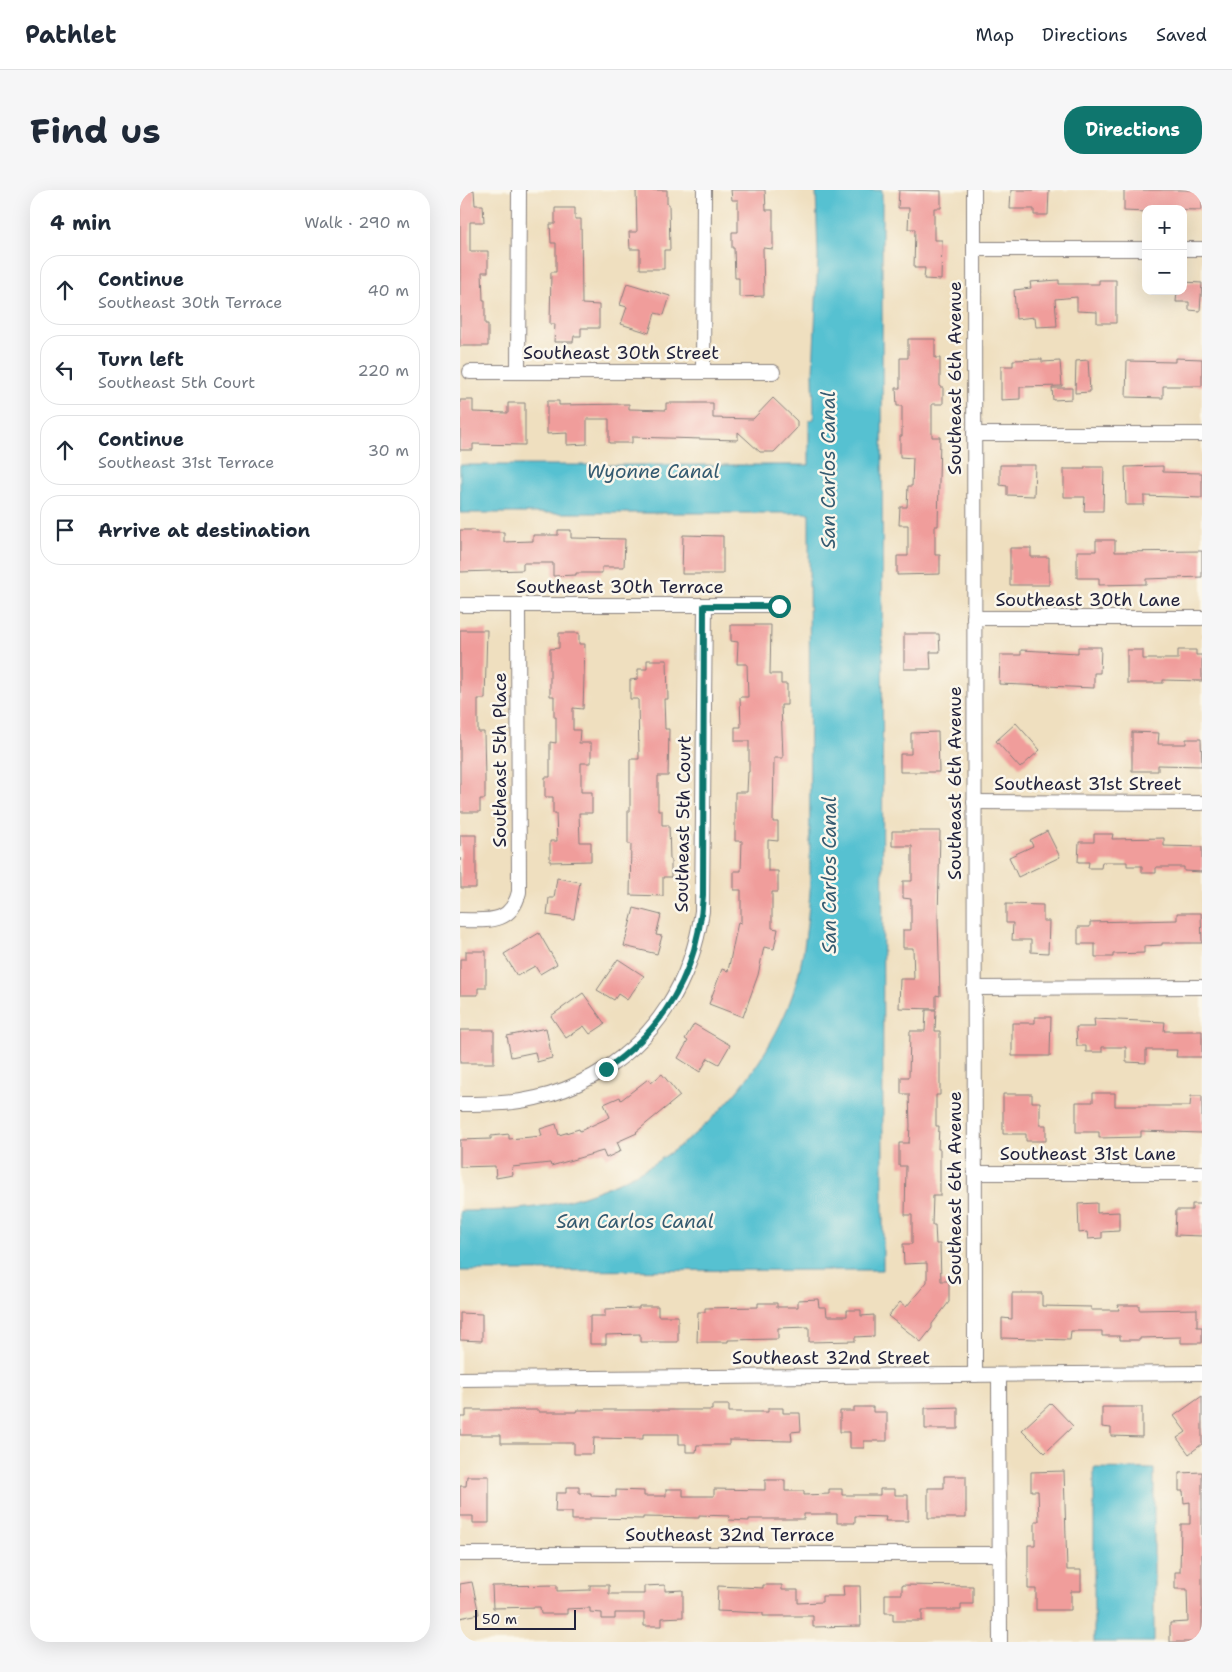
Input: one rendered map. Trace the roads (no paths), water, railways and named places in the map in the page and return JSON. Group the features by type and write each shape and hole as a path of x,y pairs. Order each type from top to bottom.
{"street":[{"path":"518,372 519,190"},
{"path":"703,372 704,190"},
{"name":"Southeast 6th Avenue","path":"974,190 975,1375"},
{"path":"974,249 1142,249"},
{"path":"1187,249 1202,249"},
{"name":"Southeast 30th Street","path":"470,372 772,372"},
{"path":"974,434 1202,434"},
{"name":"Southeast 30th Terrace","path":"462,605 779,606"},
{"name":"Southeast 5th Place","path":"460,920 496,919 510,911 517,899 519,885 518,606"},
{"name":"Southeast 5th Court","path":"460,1104 507,1103 537,1098 566,1090 606,1069 631,1050 650,1031 671,1002 686,973 696,943 702,911 704,606"},
{"name":"Southeast 30th Lane","path":"974,618 1202,618"},
{"name":"Southeast 31st Street","path":"974,802 1202,802"},
{"path":"974,988 1202,987"},
{"name":"Southeast 31st Lane","path":"974,1172 1202,1172"},
{"name":"Southeast 32nd Street","path":"460,1379 1202,1373"},
{"path":"1000,1375 1000,1642"},
{"name":"Southeast 32nd Terrace","path":"460,1554 1000,1554"}],"water":[{"path":"816,190 882,190 883,1270 460,1271 460,1211 545,1206 608,1187 642,1170 673,1150 702,1127 728,1101 752,1072 772,1041 788,1007 801,964 810,892 809,513 460,513 460,465 809,465 809,420 814,419 813,373 818,257"},
{"path":"1094,1468 1154,1469 1154,1642 1094,1642"}],"water label":[{"name":"San Carlos Canal","path":"828,470"},
{"name":"Wyonne Canal","path":"653,471"},
{"name":"San Carlos Canal","path":"829,875"},
{"name":"San Carlos Canal","path":"635,1221"}]}
